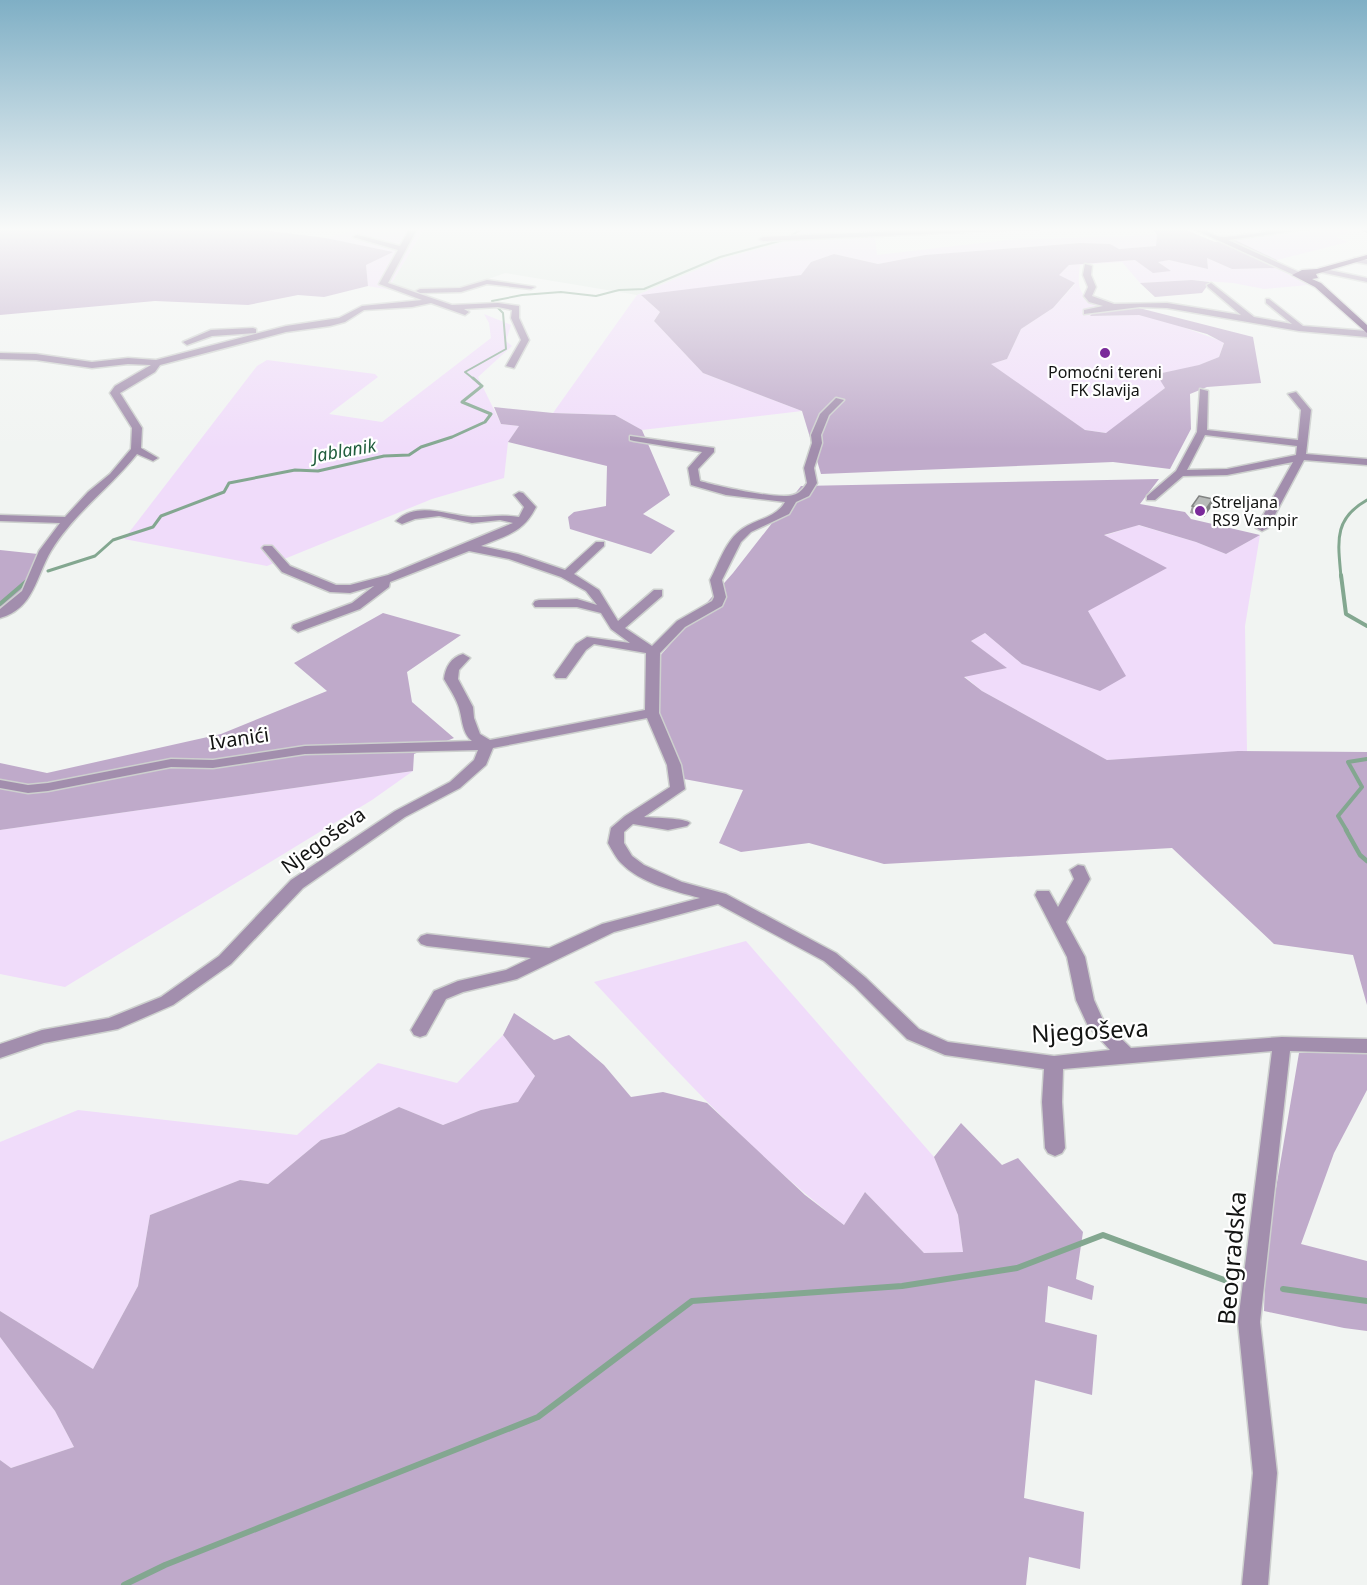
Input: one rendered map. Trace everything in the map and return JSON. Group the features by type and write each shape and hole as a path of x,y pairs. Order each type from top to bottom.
{"main road":[{"path":"1340,301 1367,332"}],"street":[{"path":"187,342 218,332 314,327 336,322 362,308 412,306 430,301"},
{"path":"436,301 465,312"},
{"path":"1095,301 1111,306"},
{"path":"1231,301 1253,320"},
{"path":"1269,301 1300,328"},
{"path":"454,308 498,304 516,308 515,318 525,340 511,366"},
{"path":"1086,312 1111,306 1166,304 1300,328 1367,332"},
{"path":"0,356 36,357 92,365 128,361 157,363 286,330"},
{"path":"0,614 10,609 27,593 45,551 68,520 92,494 114,476 136,449 137,428 115,393 118,388 152,370 157,363"},
{"path":"1151,498 1180,473 1202,432 1203,391"},
{"path":"1262,528 1301,458 1306,410 1293,394"},
{"path":"634,438 710,450 693,468 695,483 726,492 792,500 805,494 812,483 809,468 817,443 816,435 825,414 839,400"},
{"path":"1202,432 1302,444"},
{"path":"136,449 153,458"},
{"path":"1180,473 1227,472 1301,458 1367,462"},
{"path":"268,548 286,569 334,589 350,589 392,578 512,529 523,521 530,507 519,495"},
{"path":"653,652 681,624 718,603 720,597 716,580 735,540 747,530 785,512 792,500"},
{"path":"402,520 412,516 438,513 472,520 500,517 523,521"},
{"path":"0,518 68,520"},
{"path":"566,575 600,544"},
{"path":"465,547 491,550 566,575 588,586 603,600 606,611 618,628 653,652"},
{"path":"298,628 356,606 392,578"},
{"path":"618,628 658,593"},
{"path":"538,604 577,603 606,611"},
{"path":"561,675 582,646 592,640 653,652"},
{"name":"Njegoševa","path":"653,652 652,713 674,765 678,789 630,819 616,831 616,843 626,859 648,875 676,886 720,898 830,957 860,982 913,1034 945,1048 1054,1063 1126,1054 1282,1044 1367,1046"},
{"path":"463,658 452,669 451,679 466,707 467,718 474,736 487,745 652,713"},
{"name":"Njegoševa","path":"0,1052 42,1037 111,1024 167,1001 191,986 225,960 297,884 400,814 455,785 481,762 487,745"},
{"name":"Ivanići","path":"0,784 28,789 48,787 171,763 213,764 305,750 371,750 487,745"},
{"path":"630,819 668,825 682,823"},
{"path":"1057,922 1082,879 1078,870"},
{"path":"1043,895 1076,957 1085,1000 1097,1026 1126,1054"},
{"path":"420,1030 440,995 458,987 511,975 550,954 608,928 720,898"},
{"path":"427,940 550,954"},
{"name":"Beogradska","path":"1255,1585 1265,1473 1249,1322 1282,1044"},
{"path":"1054,1063 1052,1102 1055,1148"}],"shaded area":[{"path":"0,301 268,301 248,305 155,301 0,315"},
{"path":"633,301 648,301 660,312 654,321 703,373 802,411 642,430 615,415 553,413"},
{"path":"648,301 1059,301 1053,308 1021,329 1007,359 991,364 1085,430 1106,433 1165,388 1160,380 1162,373 1199,365 1219,357 1224,343 1207,334 1139,315 1090,316 1098,306 1139,308 1253,337 1261,383 1207,387 1190,394 1191,429 1170,469 1113,462 821,474 802,411 703,373 654,321 660,312"},
{"path":"1059,301 1090,301 1098,306 1091,316 1139,315 1166,321 1224,342 1219,357 1197,366 1162,373 1165,388 1107,433 1085,430 990,364 1007,359 1021,329 1053,308"},
{"path":"484,314 511,325 506,341 512,346 478,377 501,424 519,426 508,442 504,478 432,499 267,566 124,539 257,366 267,360 375,374 378,377 329,414 382,422 491,338 489,323"},
{"path":"494,407 553,413 615,415 642,430 670,495 643,514 675,531 651,554 570,529 568,517 574,512 606,506 607,466 508,442 519,426 501,424"},
{"path":"1159,479 1140,504 1185,512 1191,519 1260,535 1226,554 1196,542 1139,525 1104,535 1167,568 1088,611 1126,676 1100,691 1022,664 985,633 971,641 1007,668 964,677 982,691 1107,760 1238,751 1367,752 1367,1005 1353,955 1274,944 1172,848 884,864 809,843 741,852 719,843 743,790 684,779 658,713 659,657 733,573 801,486"},
{"path":"1138,525 1196,542 1226,554 1260,535 1245,626 1247,751 1107,760 982,691 964,676 1006,668 971,641 985,633 1022,664 1125,676 1088,611 1103,536"},
{"path":"0,550 38,554 31,582 0,614"},
{"path":"383,613 461,635 407,672 412,702 454,738 414,754 413,771 0,830 0,763 47,773 221,734 327,691 294,663"},
{"path":"413,771 372,800 65,987 0,974 0,830"},
{"path":"746,941 934,1157 958,1215 963,1252 924,1253 865,1192 844,1225 810,1198 745,1139 594,982"},
{"path":"514,1013 554,1040 569,1035 604,1065 631,1097 663,1092 707,1103 805,1195 844,1225 865,1192 924,1253 963,1252 958,1215 934,1157 961,1123 1002,1165 1018,1158 1083,1232 1076,1279 1094,1286 1092,1300 1048,1286 1045,1322 1097,1335 1092,1395 1035,1380 1024,1498 1084,1512 1080,1569 1029,1557 1026,1585 0,1585 0,1460 11,1468 74,1447 55,1411 0,1337 0,1311 93,1369 138,1286 150,1215 240,1180 268,1184 321,1140 344,1134 399,1107 443,1125 481,1110 518,1102 535,1076 503,1035"},
{"path":"503,1035 535,1076 519,1102 481,1110 443,1125 399,1107 344,1134 321,1140 268,1184 240,1180 150,1215 138,1286 93,1369 0,1311 0,1142 78,1110 297,1135 378,1063 457,1083"},
{"path":"1367,1049 1367,1090 1334,1153 1301,1244 1367,1261 1367,1331 1264,1311 1266,1247 1299,1053"},
{"path":"0,1337 55,1411 74,1447 11,1468 0,1460"}],"building":[{"path":"1199,496 1213,499 1206,509 1192,506"}],"waterway":[{"name":"Jablanik","path":"475,380 465,372 506,349 503,313 497,307"},
{"name":"Jablanik","path":"48,571 95,556 113,540 153,527 161,516 224,492 229,483 295,470 318,471 384,456 409,455 421,447 452,437 485,422 491,414 462,402 482,386 473,378"},
{"path":"1341,577 1339,542 1343,523 1356,507 1367,500"},
{"path":"1341,575 1346,614 1367,626"},
{"name":"Jablanik","path":"0,604 29,579"},
{"path":"1347,831 1338,816 1362,787 1348,762 1367,759"},
{"path":"1346,830 1360,855 1367,861"},
{"path":"124,1585 165,1565 538,1417 692,1301 902,1286 1017,1268 1103,1235 1235,1284"},
{"path":"1283,1289 1367,1301"}],"place":[{"name":"Pomoćni tereni FK Slavija","path":"1105,353"},
{"name":"Streljana RS9 Vampir","path":"1200,511"}]}
